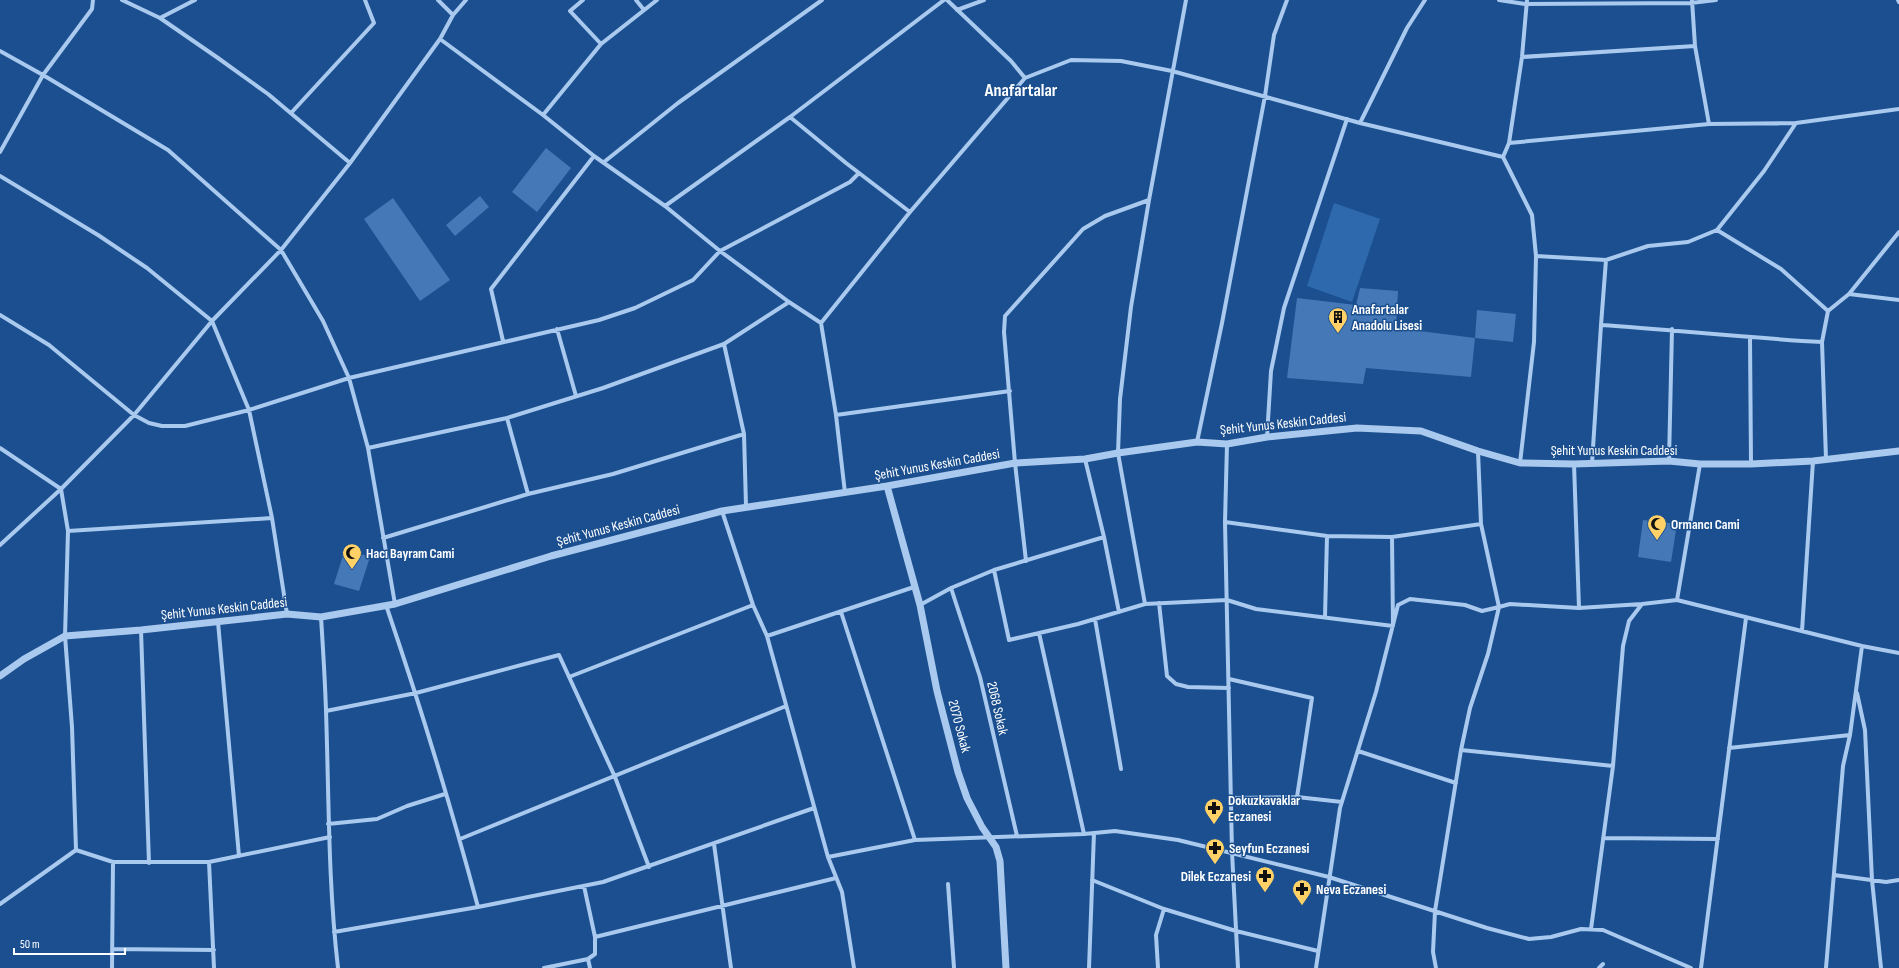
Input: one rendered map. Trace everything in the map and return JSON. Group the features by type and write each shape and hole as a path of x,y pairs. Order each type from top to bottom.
{"street":[{"path":"0,152 43,75 92,9 93,0"},
{"path":"122,0 160,18 262,90 350,163"},
{"path":"160,18 195,0"},
{"path":"291,114 374,23 366,0"},
{"path":"438,0 453,14"},
{"path":"0,545 61,489 134,415 212,321 281,250 350,163 440,39 453,14 466,0"},
{"path":"583,0 570,12 601,44"},
{"path":"636,0 644,10"},
{"path":"543,115 601,44 657,0"},
{"path":"604,162 678,103 822,0"},
{"path":"665,206 790,117 945,0 1011,61 1026,78"},
{"path":"957,10 984,0"},
{"path":"1145,604 1118,453 1121,391 1132,307 1149,200 1186,0"},
{"path":"1197,442 1222,323 1265,96 1274,35 1287,0"},
{"path":"1360,123 1407,28 1425,0"},
{"path":"1499,0 1526,2 1691,2 1716,0"},
{"path":"1520,463 1534,342 1536,256 1532,215 1503,157 1509,143 1522,57 1526,2"},
{"path":"1691,2 1695,46 1709,124"},
{"path":"440,39 543,115 594,156 665,206 720,251 789,302 821,323 836,415 845,493"},
{"path":"1522,57 1695,46"},
{"path":"0,51 168,150 281,250 323,321 349,378 368,448 394,604"},
{"path":"821,323 910,212 1026,78 1071,60 1121,62 1172,71 1360,123 1503,157"},
{"path":"1509,143 1709,124 1796,123 1899,109"},
{"path":"790,117 910,212"},
{"path":"1267,437 1271,371 1284,308 1347,119"},
{"path":"1536,256 1606,260 1648,246 1688,242 1717,230 1764,171 1796,123"},
{"path":"503,341 491,289 594,156"},
{"path":"0,315 49,345 134,415 149,423 162,426 185,426 249,410 349,378 557,329 635,308 693,280 720,251 850,182 859,173"},
{"path":"0,176 98,235 147,268 212,321 249,410 272,518 286,614"},
{"path":"1026,561 1015,463 1004,332 1005,316 1084,229 1104,216 1149,200"},
{"path":"1717,230 1781,269 1828,311"},
{"path":"1826,459 1822,342 1828,311 1849,294 1899,232"},
{"path":"1592,463 1606,260"},
{"path":"1849,294 1899,300"},
{"path":"368,448 507,418 576,396 724,344 789,302"},
{"path":"1601,325 1672,329 1750,338 1822,342"},
{"path":"557,329 576,396"},
{"path":"1669,461 1672,329"},
{"path":"1750,338 1751,464"},
{"path":"724,344 744,434 746,506"},
{"path":"836,415 1010,391"},
{"path":"507,418 528,494"},
{"name":"Şehit Yunus Keskin Caddesi","path":"0,676 24,659 65,636 141,630 286,614 321,617 394,604 551,556 722,511 746,506 845,493 1015,463 1085,459 1197,442 1227,444 1267,437 1357,428 1421,431 1478,451 1520,463 1574,464 1669,461 1700,464 1751,464 1813,461 1899,452"},
{"path":"383,538 528,494 613,474 744,434"},
{"path":"1227,444 1225,522 1232,852 1238,968"},
{"path":"0,448 61,489 68,531 65,636 72,727 76,850"},
{"path":"1436,968 1434,952 1435,911 1461,750 1470,708 1488,654 1499,607 1481,524 1478,451"},
{"path":"1085,459 1104,537 1119,612"},
{"path":"1802,631 1813,461"},
{"path":"1574,464 1579,608"},
{"path":"1677,600 1700,464"},
{"name":"2070 Sokak","path":"887,486 920,605 937,691 958,772 970,804 982,827 996,846 1000,861 1006,968"},
{"path":"722,511 752,605 767,636 828,856 842,892 854,968"},
{"path":"68,531 272,518"},
{"path":"1225,522 1327,536 1392,537 1481,524"},
{"path":"1326,617 1327,536"},
{"path":"920,605 951,588 994,570 1104,537"},
{"path":"1392,537 1393,626"},
{"path":"994,570 1008,640 1095,619 1145,604 1227,600 1256,608 1393,626"},
{"path":"767,636 914,587"},
{"name":"2068 Sokak","path":"951,588 980,677 1017,836"},
{"path":"1316,968 1329,877 1342,802 1376,692 1398,605 1410,599 1465,605 1482,611 1510,604 1579,608 1677,600 1862,646 1899,653"},
{"path":"1159,603 1167,676 1176,684 1188,687 1229,688"},
{"path":"1591,929 1613,766 1623,646 1629,622 1642,604"},
{"path":"386,605 416,693 445,794 460,838 478,907"},
{"path":"569,677 752,605"},
{"path":"841,612 915,840"},
{"path":"321,617 326,711 328,824 330,837 334,932 338,968"},
{"path":"1701,968 1746,618"},
{"path":"1095,619 1121,769"},
{"path":"218,622 239,856"},
{"path":"141,630 149,863"},
{"path":"1039,633 1084,834"},
{"path":"1826,968 1843,766 1850,735 1862,646"},
{"path":"326,711 416,693 559,655 615,776 649,867"},
{"path":"1229,679 1312,698 1297,797"},
{"path":"1856,689 1865,730 1872,880 1881,968"},
{"path":"460,838 786,706"},
{"path":"1729,748 1850,735"},
{"path":"1461,750 1613,766"},
{"path":"1358,751 1456,783"},
{"path":"328,824 377,819 407,806 445,794"},
{"path":"1231,798 1297,797 1342,802"},
{"path":"334,932 478,907 603,882 814,808"},
{"path":"828,856 915,840 1123,832 1178,840 1329,877 1487,928 1529,939 1551,937 1581,928 1603,930 1691,968"},
{"path":"1089,968 1094,833"},
{"path":"76,850 112,862 209,862 330,837"},
{"path":"1603,838 1718,840"},
{"path":"714,844 731,968"},
{"path":"0,904 76,850"},
{"path":"112,862 112,968"},
{"path":"209,862 214,968"},
{"path":"1834,875 1886,882 1899,880"},
{"path":"596,937 836,878"},
{"path":"1092,880 1164,909 1236,930 1318,951"},
{"path":"948,884 954,968"},
{"path":"544,968 588,959 595,954 596,937 584,886"},
{"path":"1158,968 1156,935 1164,909"},
{"path":"112,948 214,950"},
{"path":"588,959 590,968"},
{"path":"1599,968 1603,964"}],"shaded area":[{"path":"1334,203 1380,219 1352,302 1307,286"}],"building":[{"path":"546,148 571,168 537,212 512,192"},
{"path":"480,196 489,207 455,236 446,225"},
{"path":"393,198 450,280 420,301 364,219"},
{"name":"Anafartalar Anadolu Lisesi","path":"1360,288 1398,291 1396,328 1475,338 1471,377 1366,368 1363,384 1287,378 1297,298 1356,305"},
{"path":"1477,310 1516,314 1513,342 1475,338"},
{"name":"Ormancı Cami","path":"1643,520 1677,524 1671,562 1638,557"},
{"name":"Hacı Bayram Cami","path":"345,549 370,557 359,591 334,584"}],"place":[{"name":"Anafartalar Anadolu Lisesi","path":"1338,334"},
{"name":"Ormancı Cami","path":"1657,541"},
{"name":"Hacı Bayram Cami","path":"352,570"},
{"name":"Dokuzkavaklar Eczanesi","path":"1214,825"},
{"name":"Seyfun Eczanesi","path":"1215,865"},
{"name":"Dilek Eczanesi","path":"1265,893"},
{"name":"Neva Eczanesi","path":"1302,906"}],"district":[{"name":"Anafartalar","path":"1021,90"}]}
